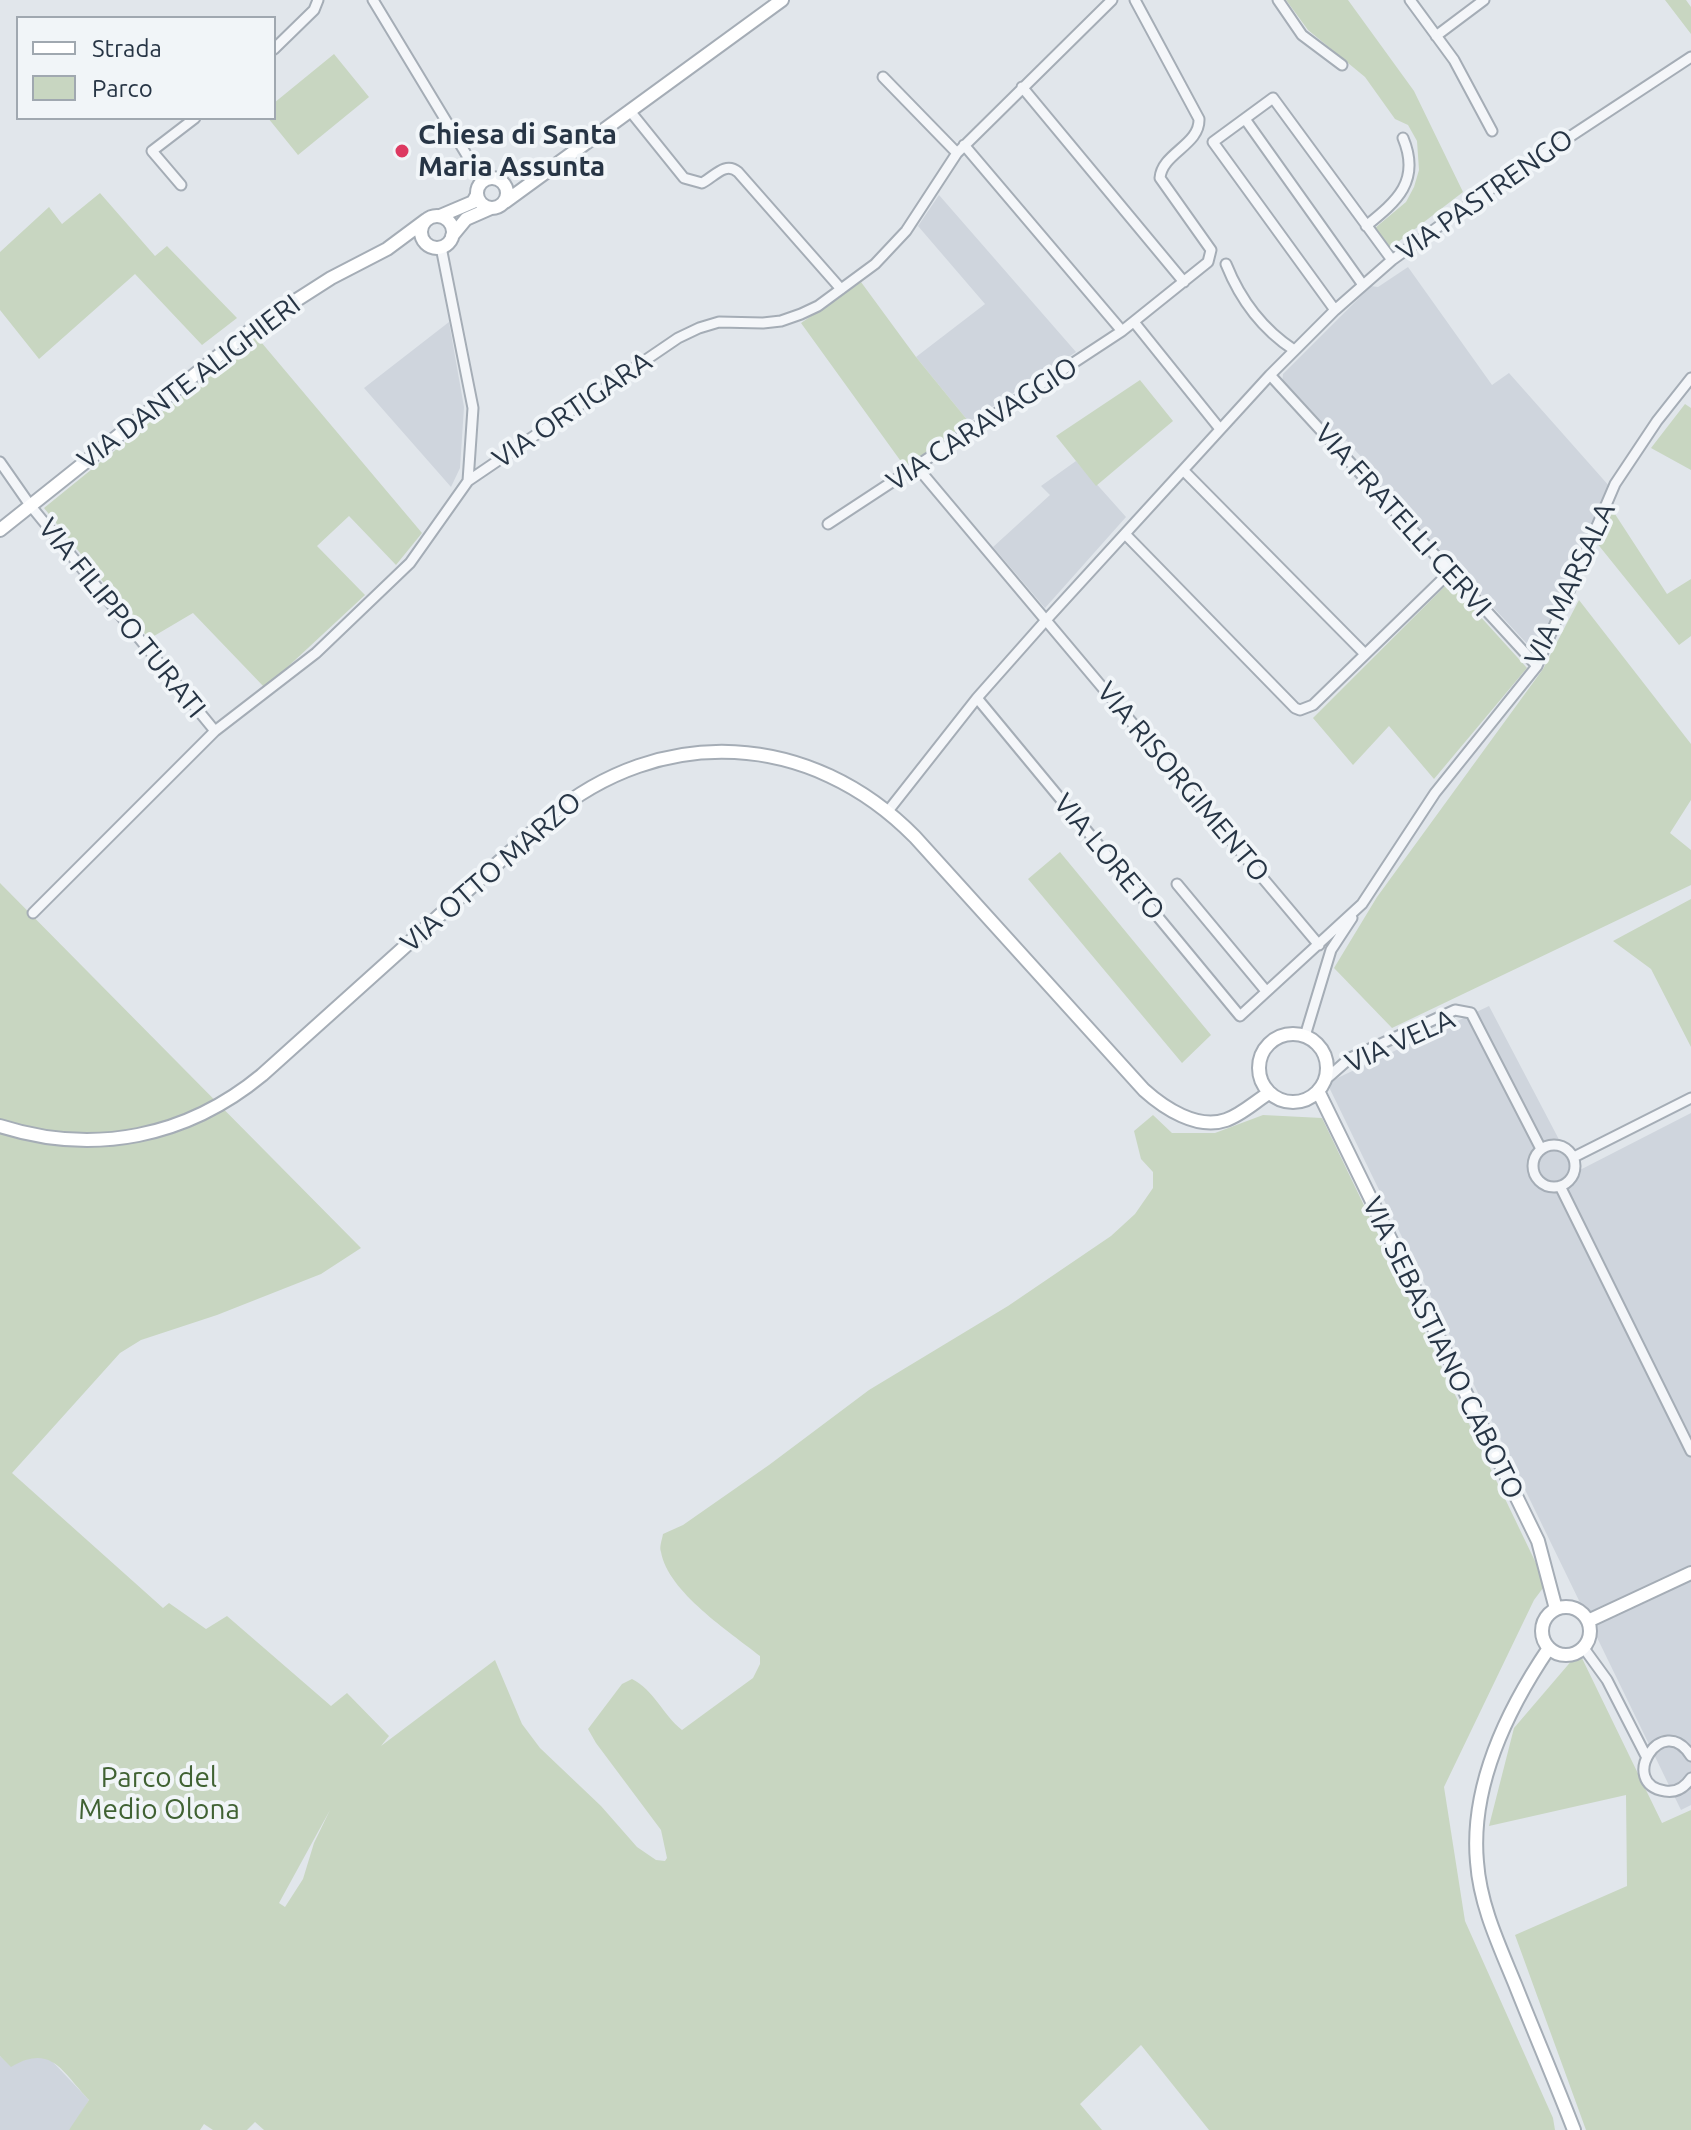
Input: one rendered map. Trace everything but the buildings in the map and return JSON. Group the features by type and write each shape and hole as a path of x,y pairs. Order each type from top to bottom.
{"street":[{"path":"276,47 314,10 318,0"},
{"path":"373,0 483,182"},
{"path":"468,481 473,408 441,247 466,219 505,202 782,0"},
{"name":"VIA ORTIGARA","path":"33,913 215,731 316,653 410,563 468,481 678,338 719,322 781,321 818,306 875,264 906,231 961,149 1112,0"},
{"name":"VIA CARAVAGGIO","path":"828,524 1122,331 1208,262 1211,250 1160,178 1165,164 1197,133 1199,119 1135,0"},
{"path":"1278,0 1302,35 1342,65"},
{"path":"1410,0 1454,60 1492,131"},
{"path":"1436,36 1484,0"},
{"name":"VIA PASTRENGO","path":"888,811 977,698 1047,619 1270,375 1335,310 1392,260 1538,155 1691,57"},
{"path":"883,77 961,149 1122,331"},
{"path":"1022,87 1184,282"},
{"path":"1335,310 1213,142 1273,98 1392,260"},
{"path":"630,111 684,178 702,183 727,168 738,172 841,289"},
{"path":"1245,119 1363,285"},
{"path":"181,185 152,151 192,120"},
{"path":"1366,226 1396,201 1405,185 1410,161 1403,138"},
{"path":"491,208 482,204 477,195 483,182 488,179 530,181"},
{"path":"499,180 506,188 505,202"},
{"name":"VIA DANTE ALIGHIERI","path":"0,530 280,309 387,249 426,220 473,202 477,195"},
{"path":"440,216 451,225 452,236"},
{"path":"426,220 421,234 426,244"},
{"name":"VIA DANTE ALIGHIERI","path":"387,249 409,243 441,247"},
{"path":"1226,264 1241,297 1252,311 1294,350"},
{"path":"1134,322 1220,429"},
{"name":"VIA FRATELLI CERVI","path":"1270,375 1537,666"},
{"name":"VIA MARSALA","path":"1305,1036 1331,950 1435,793 1537,666 1615,484 1657,421 1691,378"},
{"name":"VIA FILIPPO TURATI","path":"0,462 30,505 215,731"},
{"name":"VIA RISORGIMENTO","path":"917,467 1319,945"},
{"path":"1184,471 1364,653"},
{"path":"1125,534 1295,708 1305,710 1450,572"},
{"name":"VIA LORETO","path":"977,698 1240,1016"},
{"name":"VIA OTTO MARZO","path":"0,1126 53,1139 110,1141 165,1130 216,1107 262,1075 563,805 598,783 635,766 695,753 756,754 795,762 834,776 888,811 1155,1099 1175,1113 1191,1119 1222,1122 1269,1093"},
{"path":"1177,884 1266,991"},
{"name":"VIA MARSALA","path":"1240,1016 1362,904"},
{"name":"VIA VELA","path":"1321,1086 1350,1058 1455,1010 1471,1013 1541,1149 1533,1161 1535,1175 1545,1185 1560,1186 1691,1451"},
{"path":"1282,1036 1305,1036 1314,1042 1326,1059 1321,1086 1299,1101 1278,1099 1262,1083 1259,1072 1264,1050 1282,1036"},
{"name":"VIA SEBASTIANO CABOTO","path":"1321,1086 1538,1541 1556,1609"},
{"path":"1574,1157 1691,1098"},
{"path":"1541,1149 1559,1145 1566,1147 1574,1157 1575,1172 1560,1186"},
{"path":"1588,1621 1691,1573"},
{"path":"1571,1607 1588,1621 1590,1635 1583,1647 1570,1654 1549,1648 1545,1642 1542,1627 1545,1619 1556,1609 1571,1607"},
{"path":"1583,1647 1607,1680 1646,1756 1644,1772 1647,1780 1659,1790 1676,1791 1690,1781"},
{"path":"1549,1648 1518,1697 1489,1769 1479,1801 1476,1862 1491,1927 1574,2130"},
{"path":"1646,1756 1658,1744 1666,1742 1682,1745 1691,1756"}],"shaded area":[{"path":"939,195 1076,352 969,422 916,357 985,304 918,226"},
{"path":"1408,267 1492,385 1509,373 1610,487 1540,643 1530,647 1363,467 1363,459 1347,441 1337,442 1282,383 1283,374 1371,286 1378,287"},
{"path":"449,322 464,407 460,468 451,487 364,388"},
{"path":"1076,461 1126,517 1045,608 993,547 1050,495 1041,486"},
{"path":"1489,1006 1576,1172 1691,1113 1691,1805 1681,1810 1327,1083"},
{"path":"0,2056 11,2066 32,2056 50,2059 89,2100 69,2130 0,2130"}],"green space":[{"path":"1286,0 1348,0 1414,91 1463,192 1389,249 1375,228 1406,202 1414,187 1419,170 1417,141 1408,125 1395,119 1365,77 1308,30"},
{"path":"1665,0 1686,0 1691,7 1691,34"},
{"path":"334,54 369,97 298,155 270,120 276,120 276,101"},
{"path":"100,193 155,256 167,246 237,318 202,345 135,274 39,359 0,310 0,252 49,207 62,224"},
{"path":"861,282 969,422 905,467 801,323"},
{"path":"256,336 422,533 396,565 349,516 317,546 365,595 265,688 193,613 149,639 44,508"},
{"path":"1140,380 1173,421 1096,486 1056,436"},
{"path":"1685,404 1691,408 1691,470 1651,448"},
{"path":"1613,511 1667,594 1691,579 1691,636 1679,645 1596,542"},
{"path":"1449,582 1527,668 1434,779 1389,726 1353,765 1313,718"},
{"path":"1579,600 1691,744 1691,800 1670,833 1691,850 1691,885 1392,1028 1334,968 1377,897 1543,669"},
{"path":"1060,852 1211,1035 1182,1063 1028,879"},
{"name":"Parco del Medio Olona","path":"0,883 361,1248 321,1274 217,1315 141,1340 120,1353 12,1473 163,1608 169,1603 206,1629 227,1616 331,1706 347,1693 389,1736 381,1746 495,1660 522,1724 540,1748 601,1806 637,1847 656,1860 665,1861 667,1858 661,1830 588,1729 622,1684 632,1679 682,1730 753,1678 760,1664 760,1656 702,1610 675,1582 660,1550 663,1534 683,1525 769,1465 869,1390 1008,1306 1111,1236 1135,1214 1153,1188 1153,1172 1141,1159 1134,1131 1153,1115 1172,1133 1215,1133 1263,1115 1322,1118 1546,1584 1534,1600 1444,1787 1465,1921 1553,2118 1555,2130 1209,2130 1141,2045 1080,2104 1102,2130 264,2130 255,2122 247,2130 213,2130 204,2124 200,2130 69,2130 89,2100 63,2071 47,2060 37,2058 11,2067 0,2056","holes":["330,1810 314,1843 303,1879 285,1907 279,1903"]},
{"path":"1691,899 1691,1047 1651,969 1613,941"},
{"path":"1579,1652 1662,1823 1691,1810 1691,2130 1586,2130 1515,1935 1627,1886 1626,1795 1489,1826 1514,1728"}],"place":[{"name":"Chiesa di Santa Maria Assunta","path":"402,151"}]}
